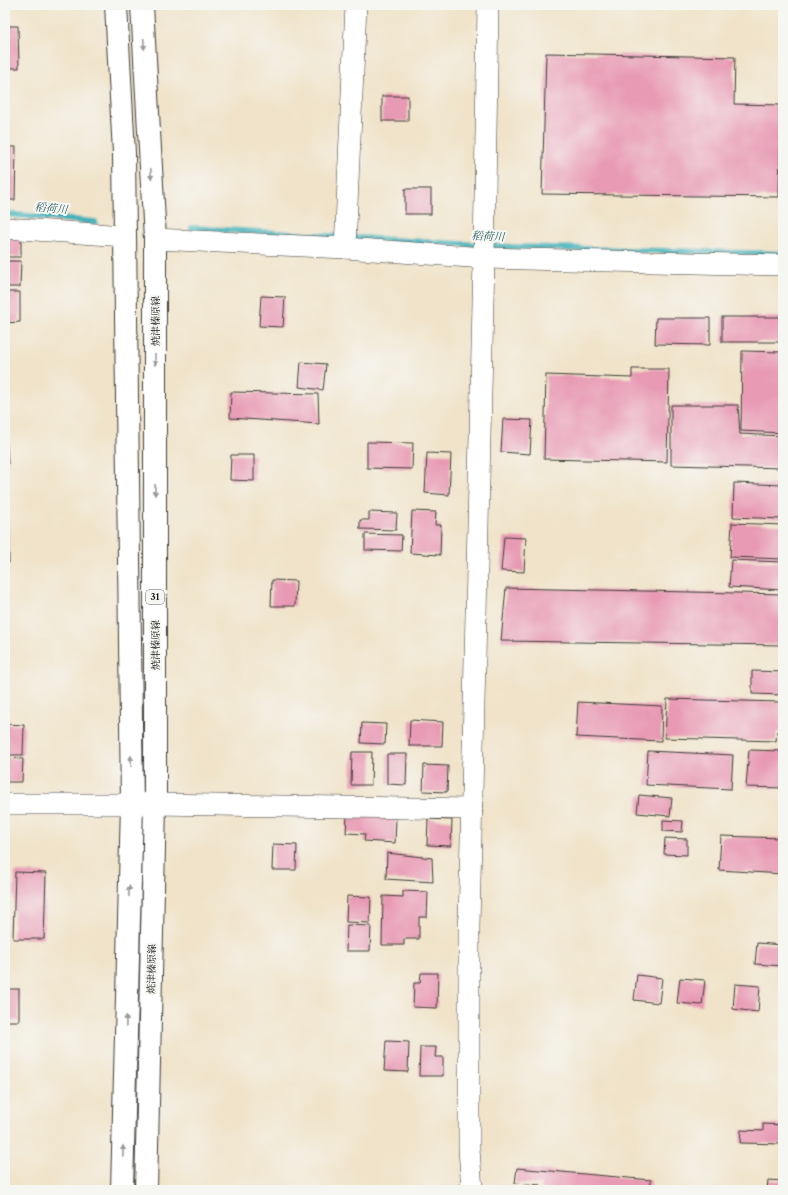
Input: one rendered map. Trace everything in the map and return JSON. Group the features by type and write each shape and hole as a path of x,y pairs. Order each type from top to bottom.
{"main road":[{"path":"116,5 124,153 132,804 122,1190"},
{"name":"焼津榛原線","path":"142,5 155,239 155,804 146,1190"}],"street":[{"path":"345,247 356,5"},
{"path":"472,1190 469,1149 469,926 488,5"},
{"path":"5,228 125,236"},
{"path":"155,239 783,265"},
{"path":"5,804 155,804 472,809"}],"building":[{"path":"5,26 18,26 19,68 5,68"},
{"path":"546,53 735,57 734,104 781,105 779,197 542,194"},
{"path":"382,96 408,96 408,121 382,121"},
{"path":"5,147 16,147 15,200 5,200"},
{"path":"405,189 431,189 431,214 405,214"},
{"path":"5,238 21,238 21,257 5,257"},
{"path":"5,261 21,261 20,287 5,287"},
{"path":"5,292 20,292 20,322 5,323"},
{"path":"261,296 285,297 283,327 259,326"},
{"path":"722,317 783,317 783,342 722,342"},
{"path":"656,318 710,318 710,345 655,344"},
{"path":"742,351 783,352 783,433 741,431"},
{"path":"301,362 326,364 323,390 299,387"},
{"path":"632,369 669,369 667,462 544,459 546,375 632,378"},
{"path":"231,392 318,394 319,424 230,418"},
{"path":"671,405 738,405 740,434 783,436 783,468 671,465"},
{"path":"503,419 532,420 530,454 501,452"},
{"path":"5,435 8,464 5,465"},
{"path":"367,442 413,443 412,469 367,468"},
{"path":"427,453 451,454 449,495 425,493"},
{"path":"231,455 254,455 254,481 230,480"},
{"path":"734,483 783,485 783,519 733,517"},
{"path":"5,488 7,488 6,512 5,512"},
{"path":"412,511 436,512 435,525 441,525 440,555 410,553"},
{"path":"369,512 397,513 396,530 360,529 360,520 369,520"},
{"path":"5,520 8,520 9,563 5,564"},
{"path":"732,523 783,525 783,559 730,557"},
{"path":"365,534 402,535 401,551 365,550"},
{"path":"504,537 526,538 524,572 501,571"},
{"path":"731,560 783,562 783,590 729,587"},
{"path":"272,580 296,581 295,606 271,606"},
{"path":"506,588 783,594 783,645 501,641"},
{"path":"752,671 783,672 783,695 752,694"},
{"path":"667,699 781,702 781,732 777,732 776,741 665,738"},
{"path":"578,702 662,706 661,741 576,737"},
{"path":"410,720 443,722 442,746 409,746"},
{"path":"362,723 386,724 385,744 361,743"},
{"path":"5,724 24,725 23,755 5,755"},
{"path":"749,750 783,751 783,788 746,787"},
{"path":"648,751 733,755 731,789 646,785"},
{"path":"352,752 372,752 371,785 351,785"},
{"path":"387,754 407,754 406,785 387,784"},
{"path":"5,758 23,759 22,782 5,782"},
{"path":"424,765 448,766 447,792 423,791"},
{"path":"639,795 672,798 670,816 637,813"},
{"path":"347,815 396,818 395,843 364,841 365,834 346,833"},
{"path":"428,819 452,820 451,846 427,845"},
{"path":"663,820 683,821 682,832 663,831"},
{"path":"721,836 783,838 783,874 719,870"},
{"path":"665,838 687,839 687,855 664,854"},
{"path":"273,844 297,845 296,870 272,870"},
{"path":"387,853 432,858 433,882 386,879"},
{"path":"15,872 46,873 44,939 13,939"},
{"path":"403,891 428,892 427,917 419,917 419,939 404,939 404,945 382,945 383,896 403,897"},
{"path":"347,896 371,897 370,923 346,922"},
{"path":"347,925 371,926 370,951 346,951"},
{"path":"757,943 783,945 783,966 755,964"},
{"path":"421,973 438,973 437,1008 413,1007 414,983 420,983"},
{"path":"637,975 662,978 659,1003 634,1000"},
{"path":"680,978 705,980 702,1005 677,1003"},
{"path":"735,984 760,986 758,1012 733,1009"},
{"path":"5,989 19,989 19,1021 5,1021"},
{"path":"386,1041 409,1042 408,1072 384,1071"},
{"path":"420,1047 436,1047 435,1057 443,1057 443,1076 419,1076"},
{"path":"763,1124 783,1125 783,1144 740,1143 741,1130 763,1131"},
{"path":"517,1168 651,1180 650,1190 541,1190 541,1185 515,1183"},
{"path":"768,1180 783,1181 783,1190 767,1190"}],"waterway":[{"name":"稻荷川","path":"5,214 95,222"},
{"name":"稻荷川","path":"192,228 512,247 783,254"}]}
